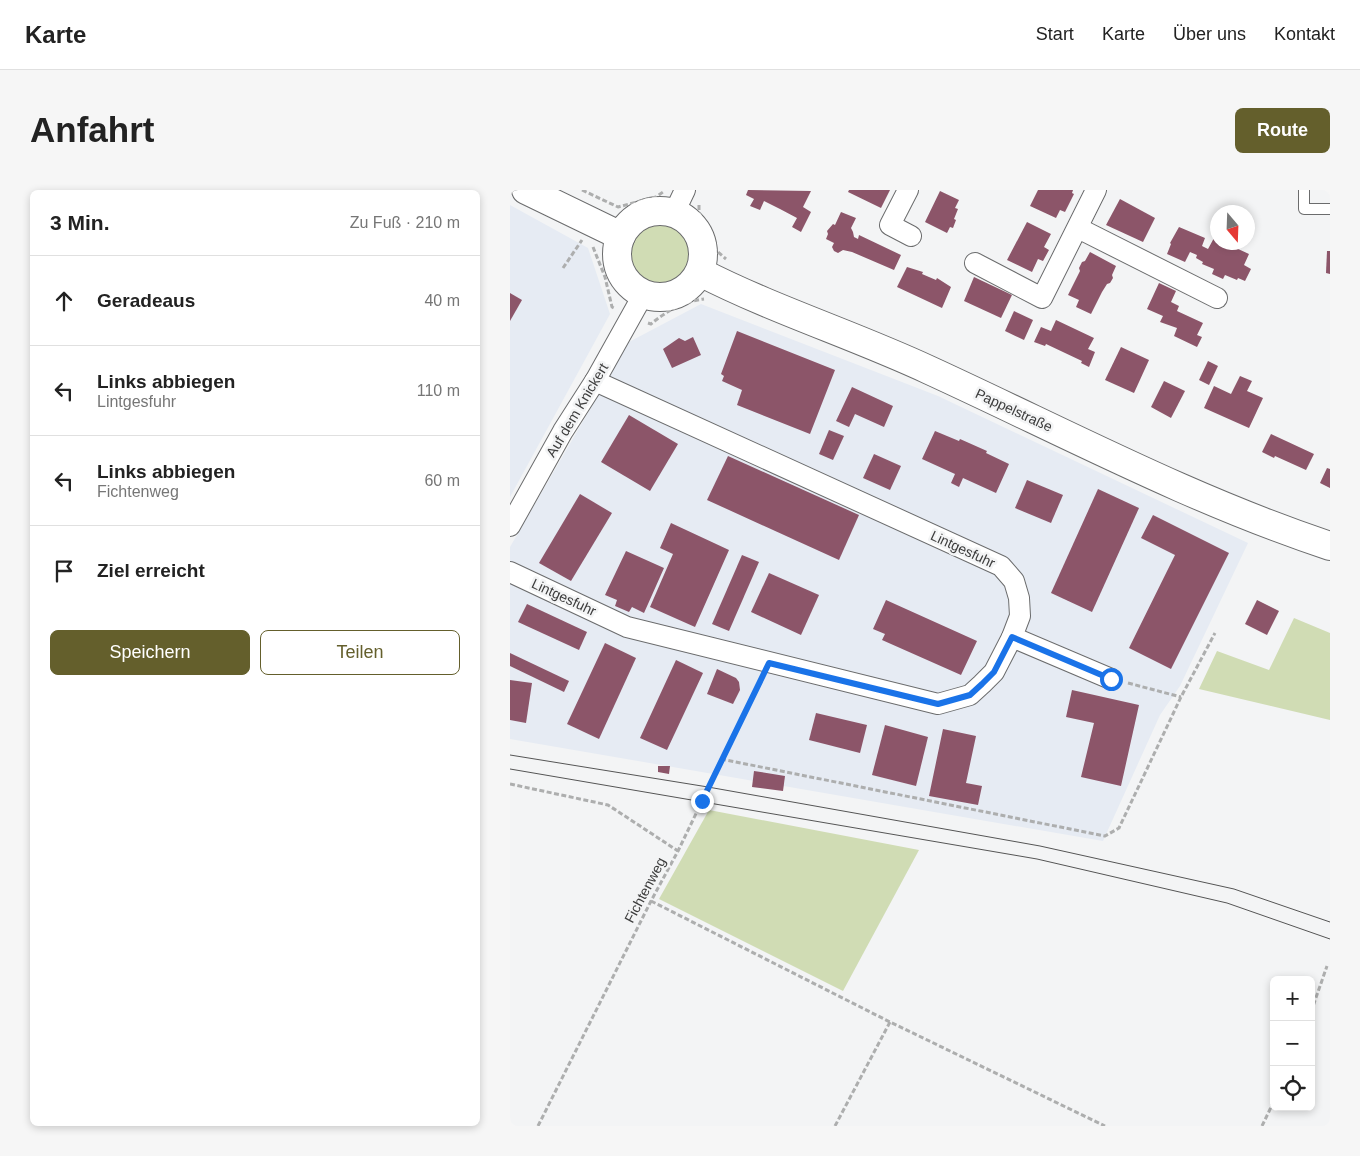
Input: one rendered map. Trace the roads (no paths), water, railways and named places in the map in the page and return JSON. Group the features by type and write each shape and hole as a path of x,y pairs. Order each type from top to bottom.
{"main road":[{"path":"526,190 621,236"},
{"path":"675,198 700,237 704,254 700,272 688,288 672,296 658,298 643,294 629,285 620,271 617,249 621,236 629,224 642,214 658,211 675,198"},
{"name":"Pappelstraße","path":"700,272 754,297 927,369 1176,487 1294,534 1330,546"}],"street":[{"path":"908,190 890,226 911,236"},
{"path":"975,264 1042,298 1096,190"},
{"path":"1078,228 1217,298"},
{"name":"Auf dem Knickert","path":"510,526 563,431 595,381 643,294"},
{"name":"Lintgesfuhr","path":"510,572 627,627 938,704 970,695 994,672 1012,637 1020,616 1018,598 1014,582 1001,566 595,381"},
{"path":"1012,637 1111,679"}],"lane":[{"path":"1304,190 1304,209 1330,209"}],"tram line":[{"path":"510,755 708,787 1040,846 1234,889 1330,922"},
{"path":"510,769 1037,859 1227,903 1330,939"}]}
